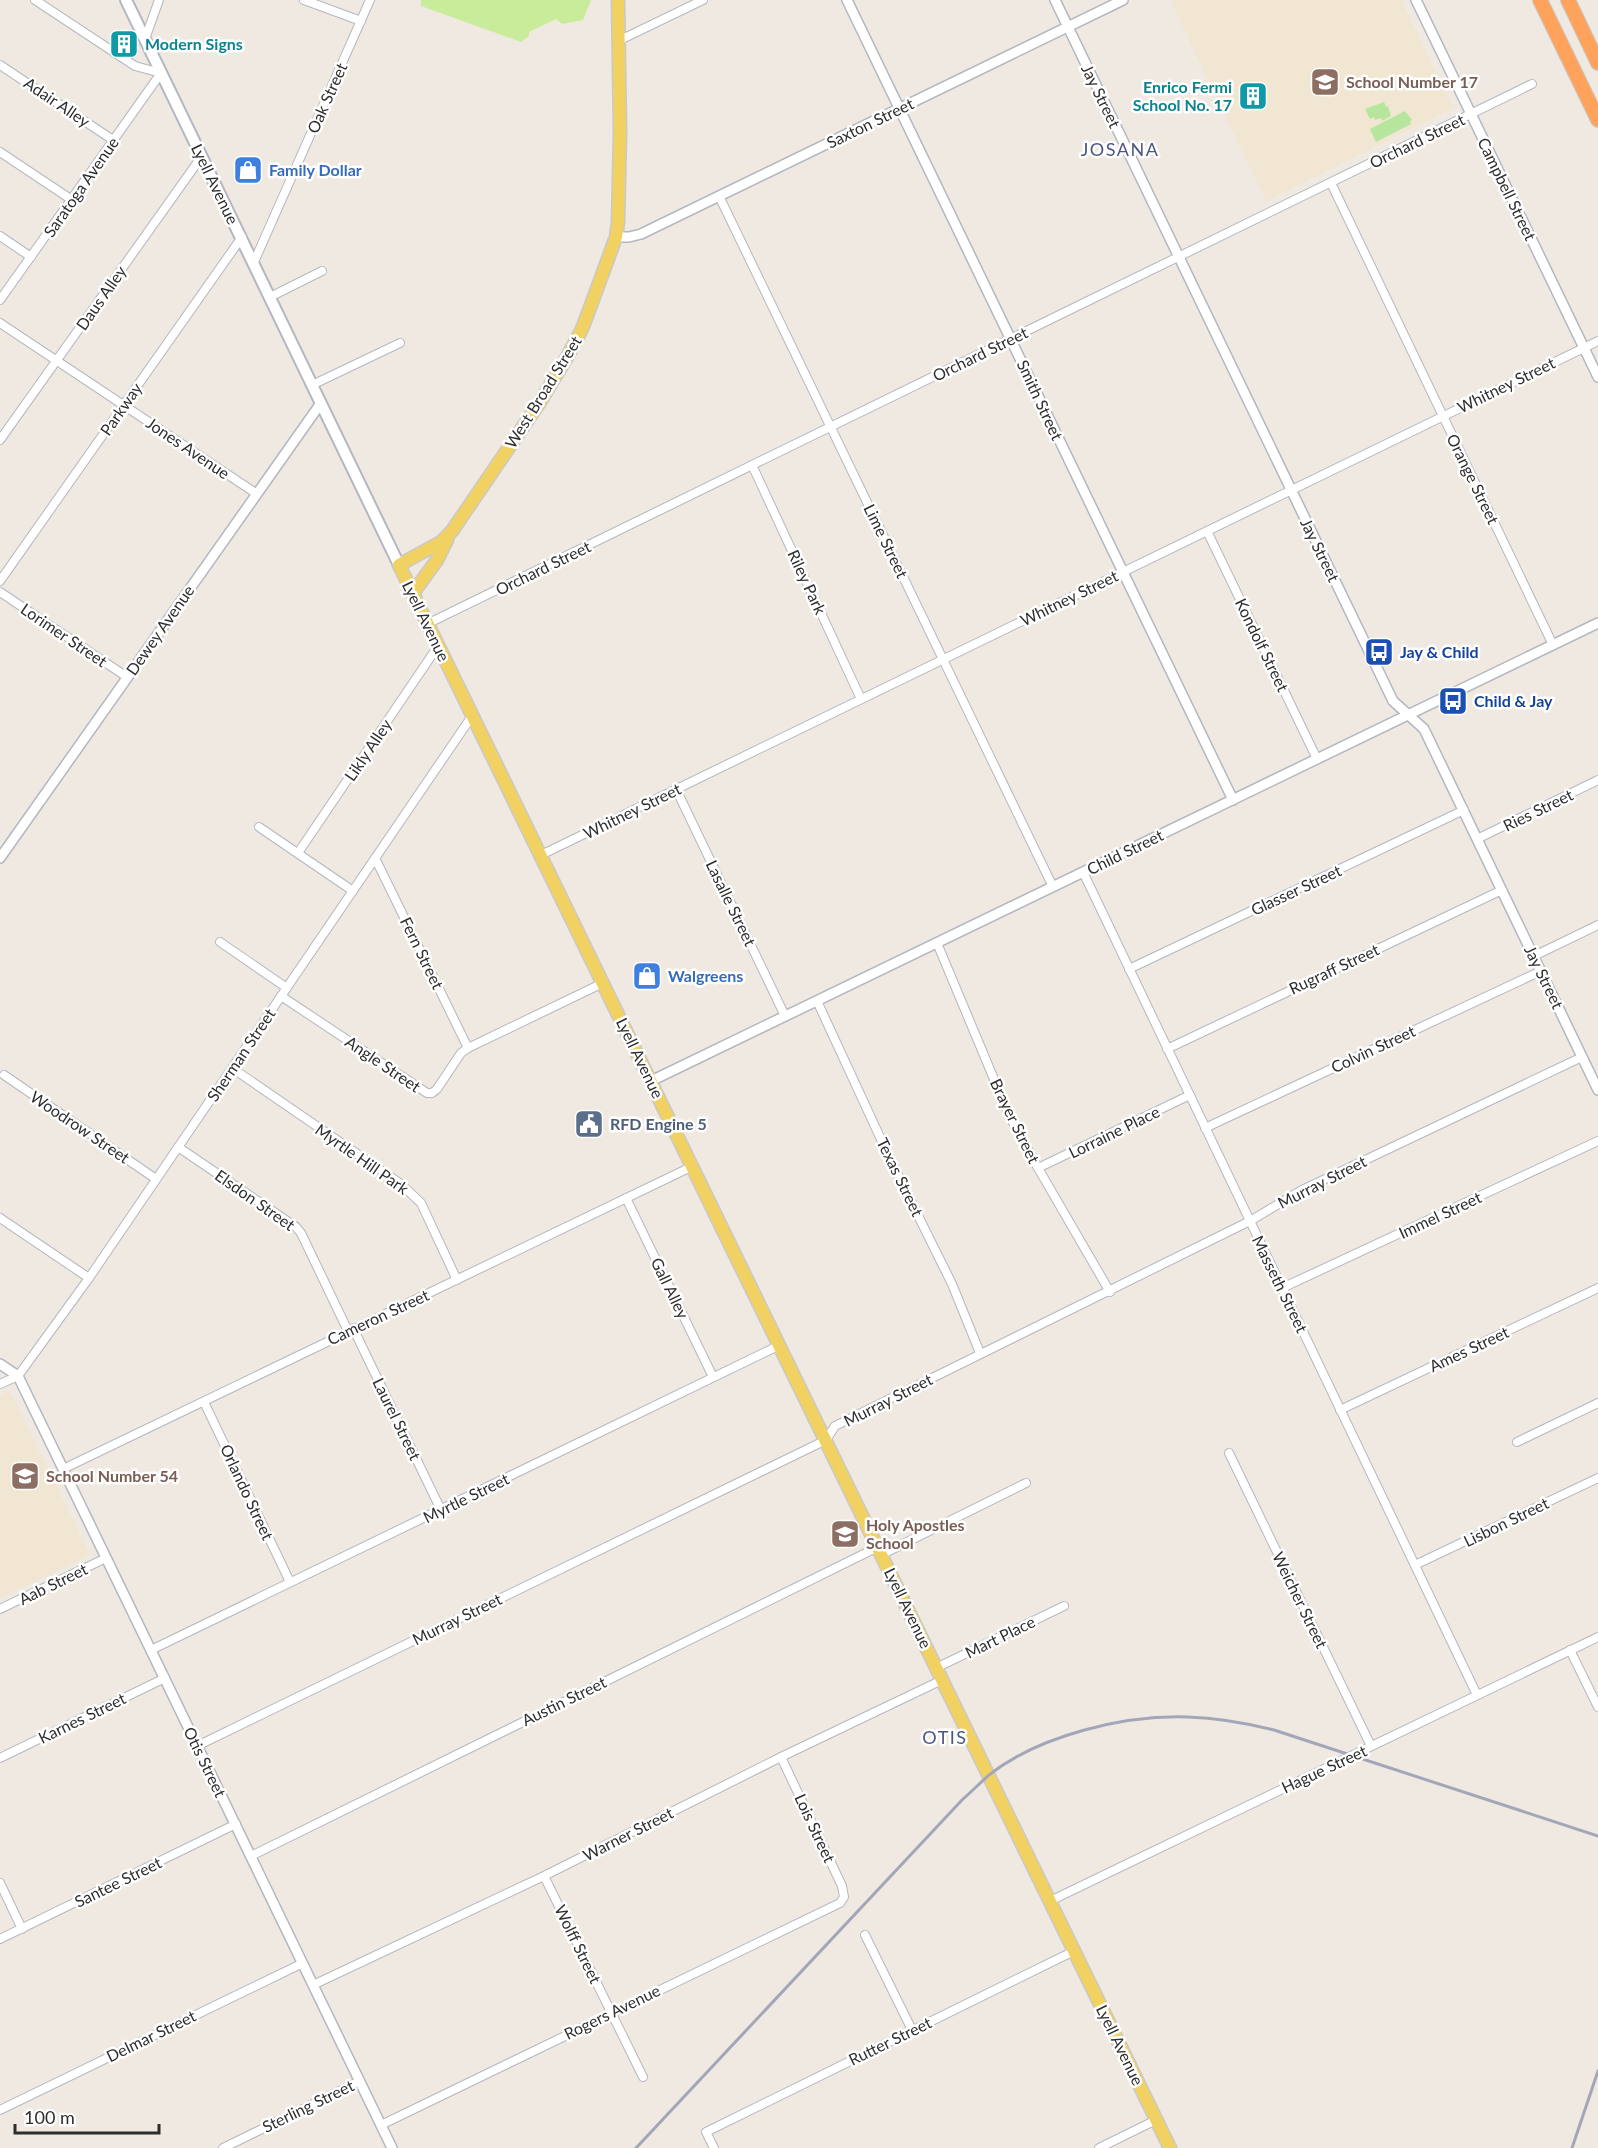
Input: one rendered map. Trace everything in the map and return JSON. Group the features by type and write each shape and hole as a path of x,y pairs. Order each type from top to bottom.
{"highway":[{"path":"1540,0 1598,121"},
{"path":"1568,0 1598,63"},
{"path":"1578,21 1598,48"}],"main road":[{"name":"Lyell Avenue","path":"126,0 427,624 1170,2148"},
{"name":"West Broad Street","path":"399,565 431,549 452,531 540,402 567,357 588,313 615,237 619,207 618,0"},
{"path":"413,593 437,560 452,531"}],"street":[{"path":"34,0 135,66 161,73"},
{"path":"145,39 159,0"},
{"path":"304,0 361,21"},
{"name":"Oak Street","path":"254,262 370,0"},
{"path":"618,41 703,0"},
{"name":"Smith Street","path":"848,0 1233,800"},
{"name":"Jay Street","path":"1054,0 1393,701 1424,729 1598,1090"},
{"name":"Saxton Street","path":"615,237 641,234 1123,0"},
{"name":"Campbell Street","path":"1416,0 1598,377"},
{"name":"Adair Alley","path":"0,64 113,140"},
{"name":"Saratoga Avenue","path":"0,300 161,73"},
{"name":"Orchard Street","path":"427,624 1533,84"},
{"path":"0,152 72,200"},
{"name":"Daus Alley","path":"0,440 202,156"},
{"name":"Orange Street","path":"1331,183 1553,645"},
{"name":"Lime Street","path":"719,196 1053,887"},
{"path":"0,236 31,257"},
{"name":"Parkway","path":"0,581 242,237"},
{"path":"270,297 322,271"},
{"name":"Jones Avenue","path":"0,323 257,494"},
{"name":"Whitney Street","path":"541,855 1598,340"},
{"path":"312,385 400,343"},
{"name":"Dewey Avenue","path":"0,858 321,403"},
{"name":"Riley Park","path":"752,465 861,699"},
{"name":"Kondolf Street","path":"1207,531 1317,759"},
{"name":"Lorimer Street","path":"0,592 127,677"},
{"name":"Child Street","path":"651,1081 1598,623"},
{"name":"Likly Alley","path":"298,854 438,646"},
{"name":"Sherman Street","path":"18,1376 89,1278 472,716"},
{"name":"Ries Street","path":"1477,839 1598,780"},
{"name":"Lasalle Street","path":"676,789 785,1016"},
{"name":"Glasser Street","path":"1129,969 1464,810"},
{"path":"259,827 353,891"},
{"name":"Fern Street","path":"375,858 468,1048"},
{"name":"Masseth Street","path":"1083,872 1477,1695"},
{"name":"Rugraff Street","path":"1167,1049 1502,890"},
{"path":"1534,956 1598,926"},
{"path":"220,942 284,992"},
{"name":"Brayer Street","path":"937,943 1009,1115 1110,1292"},
{"name":"Colvin Street","path":"1205,1128 1541,971"},
{"name":"Angle Street","path":"284,992 427,1093 432,1093 461,1053 468,1048 603,983"},
{"name":"Texas Street","path":"817,1001 891,1161 952,1284 980,1353"},
{"name":"Murray Street","path":"197,1746 826,1440 835,1426 980,1353 1110,1292 1250,1221 1302,1190 1582,1057"},
{"name":"Myrtle Hill Park","path":"232,1068 416,1196 457,1280"},
{"name":"Woodrow Street","path":"3,1075 156,1179"},
{"name":"Lorraine Place","path":"1038,1168 1190,1095"},
{"name":"Immel Street","path":"1282,1288 1598,1141"},
{"name":"Elsdon Street","path":"178,1147 296,1227 351,1330"},
{"name":"Cameron Street","path":"63,1469 693,1166"},
{"name":"Gall Alley","path":"626,1198 713,1377"},
{"path":"0,1218 89,1278"},
{"name":"Ames Street","path":"1340,1410 1598,1288"},
{"name":"Laurel Street","path":"351,1330 441,1510"},
{"name":"Myrtle Street","path":"151,1650 780,1345"},
{"path":"0,1364 18,1376"},
{"path":"0,1384 18,1376"},
{"name":"Otis Street","path":"18,1376 392,2148"},
{"name":"Orlando Street","path":"204,1402 290,1582"},
{"path":"1517,1442 1598,1403"},
{"name":"Weicher Street","path":"1230,1453 1371,1746"},
{"name":"Lisbon Street","path":"1415,1565 1598,1478"},
{"name":"Austin Street","path":"251,1856 1026,1482"},
{"name":"Aab Street","path":"0,1609 106,1558"},
{"name":"Mart Place","path":"936,1668 1064,1606"},
{"name":"Hague Street","path":"1050,1901 1598,1637"},
{"path":"1570,1650 1598,1707"},
{"name":"Karnes Street","path":"0,1758 165,1678"},
{"name":"Warner Street","path":"314,1985 544,1876 781,1757 942,1680"},
{"name":"Lois Street","path":"781,1757 842,1886 844,1892 842,1900"},
{"name":"Santee Street","path":"0,1939 236,1824"},
{"name":"Wolff Street","path":"544,1876 643,2077"},
{"path":"0,1883 22,1929"},
{"name":"Rogers Avenue","path":"381,2125 836,1905 842,1900"},
{"path":"866,1935 912,2030"},
{"name":"Rutter Street","path":"714,2148 705,2132 1074,1951"},
{"name":"Delmar Street","path":"0,2110 303,1963"},
{"name":"Sterling Street","path":"223,2148 360,2081"},
{"path":"1099,2148 1156,2120"}],"shaded area":[{"name":"School Number 17","path":"1170,0 1401,0 1453,108 1266,201"},
{"name":"School Number 54","path":"9,1391 90,1555 0,1598 0,1396"}],"green space":[{"path":"421,0 591,0 583,20 562,24 556,19 529,32 529,36 521,42 421,6"},
{"path":"1384,102 1391,116 1382,121 1381,118 1370,119 1365,109"},
{"path":"1405,111 1412,120 1411,124 1376,142 1370,129"}],"railway":[{"path":"636,2148 962,1800 989,1775 1010,1761 1033,1749 1084,1730 1163,1717 1188,1717 1242,1723 1274,1730 1598,1836"},
{"path":"1572,2148 1598,2071"}],"place":[{"name":"Modern Signs","path":"124,44"},
{"name":"School Number 17","path":"1325,82"},
{"name":"Enrico Fermi School No. 17","path":"1253,96"},
{"name":"Family Dollar","path":"248,170"},
{"name":"Jay & Child","path":"1379,652"},
{"name":"Child & Jay","path":"1453,701"},
{"name":"Walgreens","path":"647,976"},
{"name":"RFD Engine 5","path":"589,1124"},
{"name":"School Number 54","path":"25,1476"},
{"name":"Holy Apostles School","path":"845,1534"}],"district":[{"name":"JOSANA","path":"1120,150"},
{"name":"OTIS","path":"945,1738"}]}
